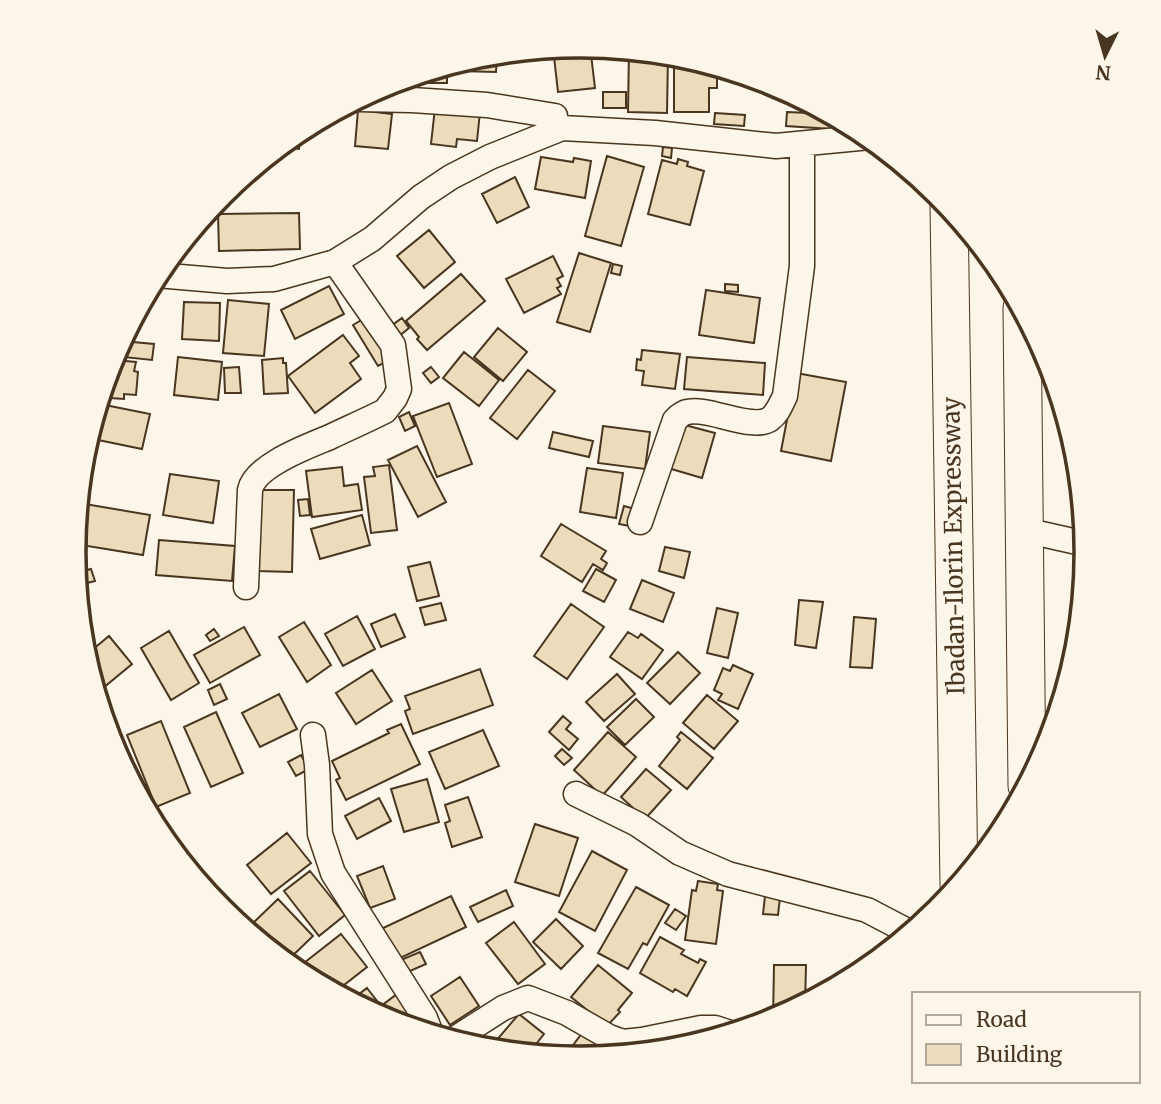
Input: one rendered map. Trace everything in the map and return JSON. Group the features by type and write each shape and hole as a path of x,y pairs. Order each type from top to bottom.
{"highway":[{"name":"Ibadan-Ilorin Expressway","path":"949,223 959,870"},
{"path":"1031,756 1024,530 1036,365"}],"street":[{"path":"382,99 487,104 555,116"},
{"path":"171,276 227,281 274,279 335,261 372,239 421,197 451,177 562,128 655,133 776,146 852,139"},
{"path":"640,522 675,420 683,413 695,411 754,422 769,420 779,410 785,396 803,266 802,144"},
{"path":"246,587 250,490 253,481 283,457 385,411 399,389 393,345 335,261"},
{"path":"1024,530 1075,541"},
{"path":"313,735 320,834 333,873 426,1021"},
{"path":"576,794 637,824 680,853 727,874 867,910 901,928"},
{"path":"465,1032 503,1008 528,998 566,1013 623,1042 711,1028"}],"building":[{"path":"591,58 595,88 558,92 554,59"},
{"path":"629,60 668,66 667,113 628,112"},
{"path":"496,65 496,72 468,71"},
{"path":"674,67 717,78 717,88 709,88 709,112 674,112"},
{"path":"447,77 447,83 425,83"},
{"path":"603,92 626,92 626,108 603,108"},
{"path":"435,108 480,112 477,141 457,139 456,147 431,144"},
{"path":"358,111 392,114 388,149 355,146"},
{"path":"787,112 807,113 836,129 786,126"},
{"path":"715,113 745,115 744,126 714,124"},
{"path":"663,147 672,148 671,158 662,156"},
{"path":"607,156 644,167 621,246 585,236"},
{"path":"541,157 573,162 574,158 591,161 585,198 535,189"},
{"path":"678,159 688,162 687,166 704,171 690,225 648,214 662,160 677,164"},
{"path":"515,177 529,207 497,223 482,194"},
{"path":"299,213 300,249 219,251 218,217 221,214"},
{"path":"429,230 455,262 424,288 397,256"},
{"path":"579,253 611,263 590,332 557,322"},
{"path":"553,256 563,276 557,279 561,286 557,288 561,294 524,313 506,279"},
{"path":"613,264 622,266 620,275 611,273"},
{"path":"461,274 485,301 427,350 406,321"},
{"path":"725,284 738,285 738,292 725,291"},
{"path":"329,286 344,314 295,339 281,310"},
{"path":"706,290 760,298 754,343 699,335"},
{"path":"228,300 269,304 264,356 223,353"},
{"path":"184,302 220,303 219,341 182,339"},
{"path":"368,316 393,358 378,366 353,325"},
{"path":"402,318 409,328 399,336 391,326"},
{"path":"498,328 527,352 503,381 474,357"},
{"path":"343,335 359,356 350,363 361,379 315,413 288,376"},
{"path":"133,342 154,344 152,360 126,357"},
{"path":"642,350 680,354 675,389 642,385 644,371 636,370 637,359 641,360"},
{"path":"464,352 499,380 479,406 443,378"},
{"path":"178,357 222,362 218,400 174,395"},
{"path":"687,357 765,363 763,395 684,389"},
{"path":"283,358 283,363 286,363 288,393 264,394 262,360"},
{"path":"125,361 136,362 136,395 124,394 124,399 111,398"},
{"path":"239,367 241,393 225,393 224,368"},
{"path":"431,367 439,377 431,383 423,373"},
{"path":"528,370 555,391 517,439 490,418"},
{"path":"796,373 846,382 831,461 781,451"},
{"path":"449,403 472,464 437,477 413,416"},
{"path":"108,406 150,414 142,449 99,440"},
{"path":"409,412 415,426 405,431 399,417"},
{"path":"681,424 715,433 702,478 668,468"},
{"path":"603,426 650,432 645,469 598,463"},
{"path":"553,432 593,441 589,457 549,448"},
{"path":"417,446 446,502 418,517 388,460"},
{"path":"389,465 397,530 371,533 364,477 375,476 373,467"},
{"path":"342,467 344,486 358,484 362,510 312,517 306,471"},
{"path":"587,468 623,473 616,518 580,512"},
{"path":"170,474 219,481 213,523 163,515"},
{"path":"258,490 294,490 292,572 257,571"},
{"path":"308,499 310,515 300,516 298,500"},
{"path":"88,505 150,515 143,555 86,546"},
{"path":"624,506 635,509 630,526 619,524"},
{"path":"362,515 370,545 320,559 311,529"},
{"path":"561,524 606,551 601,559 607,563 603,570 593,564 582,582 541,556"},
{"path":"159,540 235,546 232,581 156,575"},
{"path":"665,547 690,552 684,578 659,571"},
{"path":"430,562 439,596 417,601 408,567"},
{"path":"91,569 95,581 87,583 87,570"},
{"path":"596,569 616,580 604,602 583,591"},
{"path":"642,580 674,593 663,622 630,609"},
{"path":"799,600 823,602 816,648 795,645"},
{"path":"441,603 446,620 425,625 420,608"},
{"path":"571,604 604,627 567,679 534,656"},
{"path":"717,608 738,613 728,658 707,653"},
{"path":"395,614 405,637 381,647 371,624"},
{"path":"357,616 375,649 343,666 325,634"},
{"path":"854,617 876,619 872,668 850,667"},
{"path":"304,622 331,665 307,682 279,637"},
{"path":"244,627 260,655 210,683 194,655"},
{"path":"214,629 219,636 210,641 206,635"},
{"path":"169,631 199,683 171,700 141,648"},
{"path":"628,632 638,638 641,634 663,650 642,679 610,657"},
{"path":"109,636 132,664 105,686 103,680 96,647"},
{"path":"678,652 700,673 670,704 647,683"},
{"path":"733,665 753,674 738,709 718,700 722,694 714,690 723,668 730,671"},
{"path":"480,669 493,705 413,734 405,711 410,709 405,696"},
{"path":"372,670 392,701 356,724 336,693"},
{"path":"617,674 635,694 604,721 586,702"},
{"path":"220,684 227,699 214,705 208,690"},
{"path":"279,694 297,729 260,747 242,713"},
{"path":"707,695 738,721 714,749 683,723"},
{"path":"636,699 654,717 625,745 607,727"},
{"path":"216,712 243,773 211,787 184,727"},
{"path":"563,716 571,723 566,729 578,739 569,750 549,732"},
{"path":"161,721 190,793 157,807 127,735"},
{"path":"401,724 420,764 346,800 336,780 340,778 332,761 389,733 387,730"},
{"path":"483,730 499,766 445,789 429,752"},
{"path":"608,732 636,757 602,796 574,770"},
{"path":"681,732 713,758 687,789 659,766 680,740 677,737"},
{"path":"562,749 572,758 564,765 555,756"},
{"path":"301,755 309,769 296,776 288,762"},
{"path":"646,769 671,790 645,819 621,797"},
{"path":"427,779 439,822 404,832 391,789"},
{"path":"468,797 482,837 452,847 445,823 450,821 445,805"},
{"path":"379,798 391,821 357,839 345,816"},
{"path":"535,824 578,838 559,896 515,882"},
{"path":"287,833 311,863 271,894 247,865"},
{"path":"592,851 627,870 595,931 559,912"},
{"path":"383,866 395,899 370,908 357,876"},
{"path":"310,871 345,915 319,936 284,891"},
{"path":"698,881 718,884 717,890 723,891 716,944 685,940 692,890 696,891"},
{"path":"636,887 669,905 647,945 643,943 628,969 598,953"},
{"path":"506,890 513,906 478,922 470,907"},
{"path":"451,896 466,927 396,960 381,929"},
{"path":"765,896 780,897 778,915 763,914"},
{"path":"278,899 313,936 294,954 253,923"},
{"path":"675,909 686,916 676,930 665,923"},
{"path":"556,919 583,946 561,969 533,942"},
{"path":"514,922 545,964 518,984 486,943"},
{"path":"341,934 367,967 343,985 305,962"},
{"path":"660,937 684,950 681,954 698,963 700,959 706,962 687,996 675,989 673,992 640,973"},
{"path":"420,952 426,964 401,975 396,962"},
{"path":"598,965 632,993 607,1026 571,997"},
{"path":"774,965 806,965 805,992 773,1007"},
{"path":"460,977 479,1006 450,1025 431,996"},
{"path":"367,988 379,1003 362,995 360,994"},
{"path":"397,994 416,1018 382,1005"},
{"path":"519,1014 544,1034 536,1044 497,1039"},
{"path":"583,1032 600,1045 580,1046 573,1046"}]}
